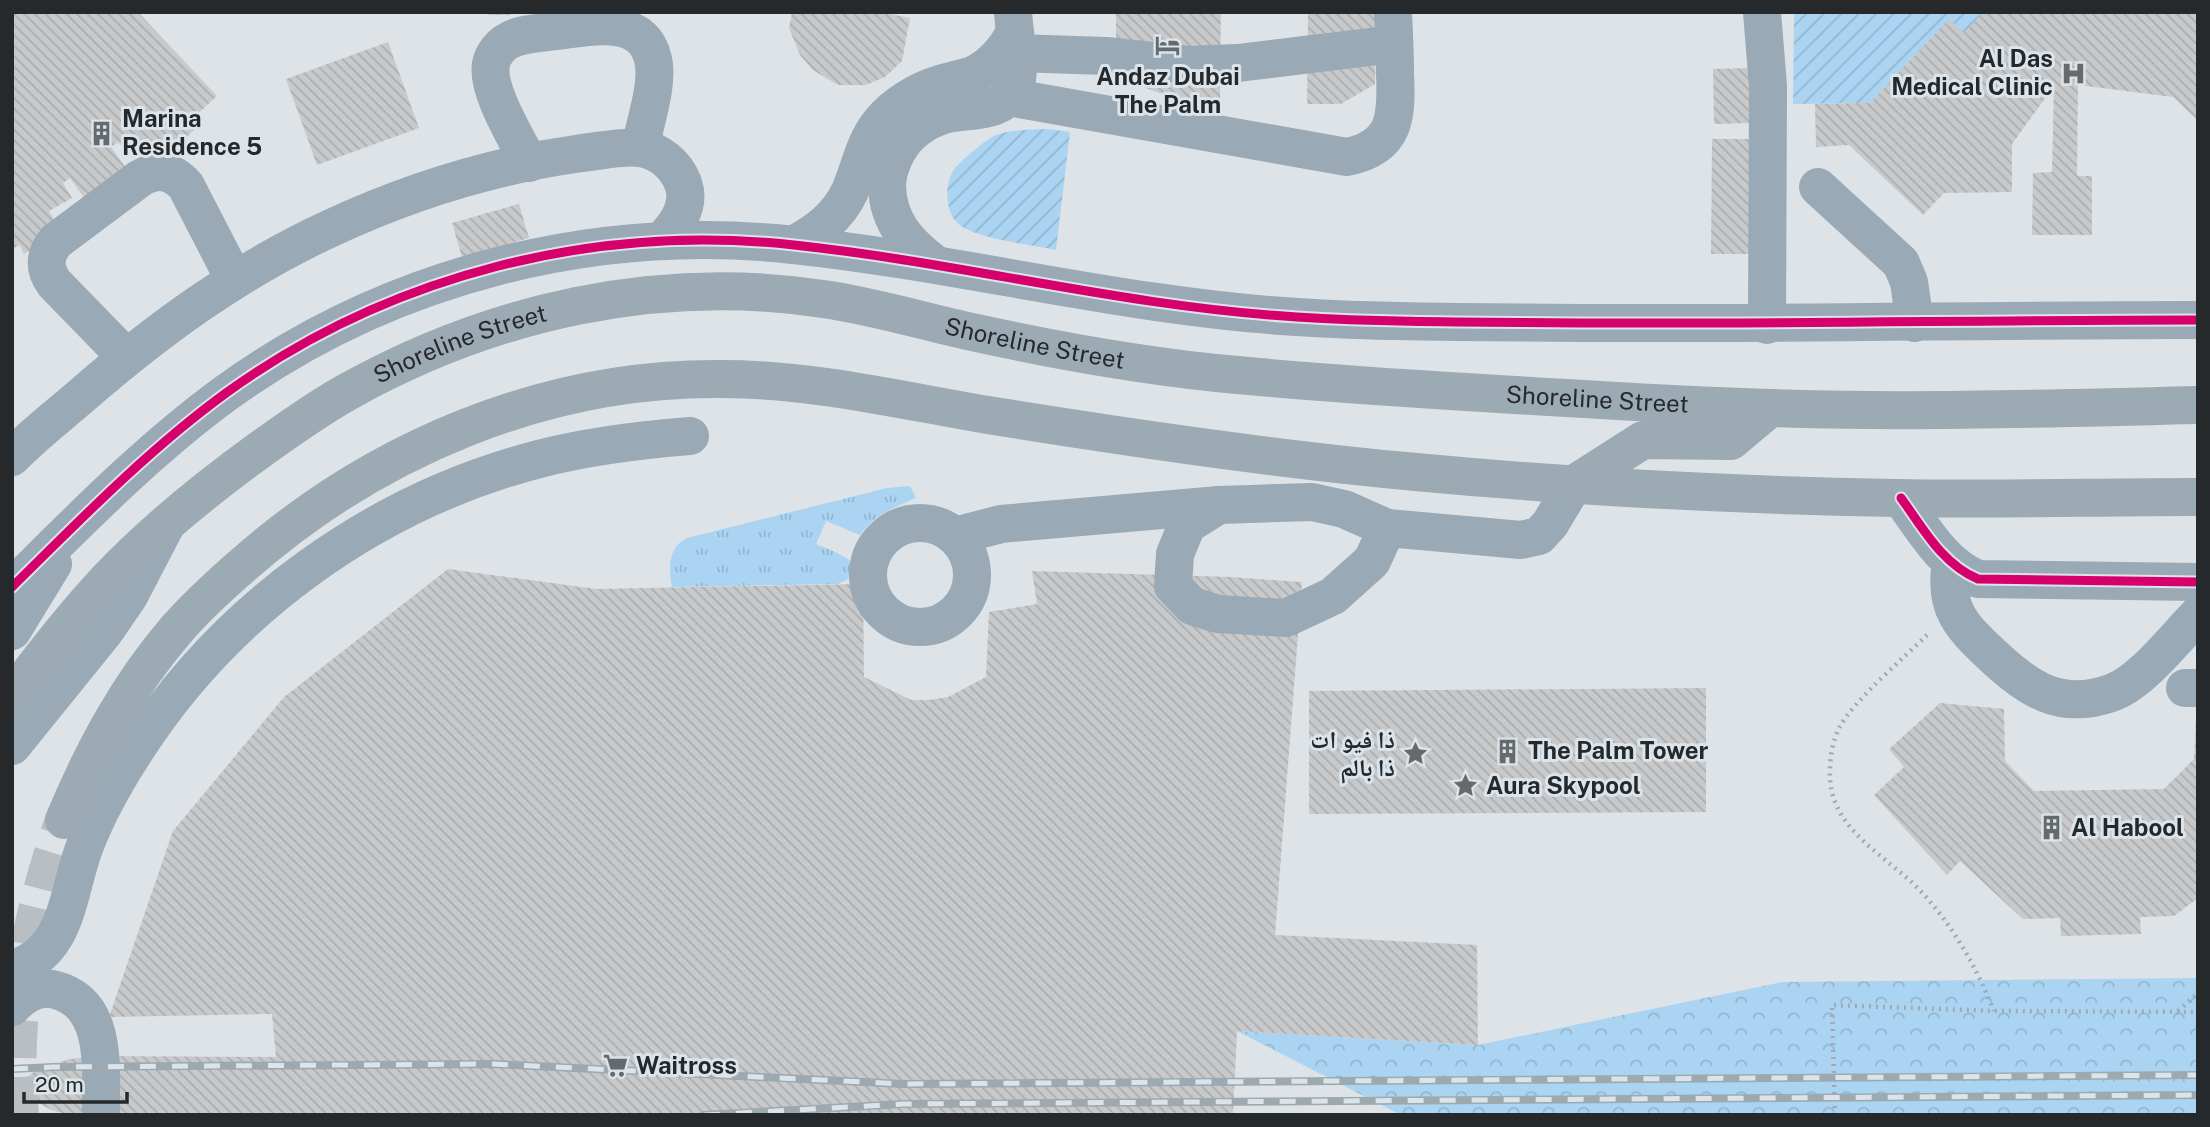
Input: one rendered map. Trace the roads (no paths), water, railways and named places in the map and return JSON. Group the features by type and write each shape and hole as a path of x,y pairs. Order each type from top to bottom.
{"main road":[{"name":"Shoreline Street","path":"12,696 59,636 111,577 167,523 228,473 344,394 399,365 456,340 515,320 575,305 637,296 749,292 823,299 1056,349 1232,375 1625,402 1769,409 1975,411 2198,405"},
{"path":"64,820 85,769 112,719 143,673 177,628 247,561 347,486 395,459 458,430 497,416 551,400 605,389 660,381 771,380 826,386 1202,447 1418,472 1574,484 1901,498 2198,497"},
{"path":"1574,484 1643,440 1731,441 1769,409"}],"street":[{"path":"1741,12 1758,61 1768,112"},
{"path":"1762,12 1767,47 1767,325"},
{"path":"528,163 490,78 491,62 498,49 510,39 526,35 617,26 633,32 645,42 653,56 655,73 640,148"},
{"path":"1007,97 1347,157 1365,153 1381,142 1392,127 1397,108 1393,28 1238,62 1189,65 1107,56 1014,33"},
{"path":"935,264 902,234 892,218 887,182 891,163 912,132 927,122 944,115 979,112 994,107 1007,97 1015,87 1017,74 1014,33"},
{"path":"793,245 811,236 841,207 850,190 862,152 885,118 915,93 972,75 989,65 1004,51 1014,33"},
{"path":"12,457 126,357 196,304 234,279 329,228 394,202 461,180 528,163 607,150 640,148 659,154 675,167 684,186 685,206 677,225 663,239"},
{"path":"126,357 54,284 46,265 50,248 56,241 139,179 158,171 179,178 186,186 234,279"},
{"path":"1818,187 1888,248 1901,263 1909,282 1916,323"},
{"path":"18,570 78,523 165,442 228,392 284,355 342,324 403,297 466,274 530,258 596,246 663,239 793,245 935,264 1172,305 1275,316 1381,322 1767,325 2198,320"},
{"path":"17,967 42,953 57,934 85,844 127,765 163,712 230,634 308,568 395,514 489,474 588,447 690,436"},
{"path":"954,536 1001,524 1219,505 1312,502 1344,509 1387,528 1521,540 1539,536 1550,524 1574,484"},
{"path":"1901,498 1951,564 1963,573 1985,579 2198,582"},
{"path":"1219,505 1187,525 1175,554 1173,586 1192,606 1218,614 1286,618 1334,596 1372,561 1387,528"},
{"path":"12,631 78,523"},
{"path":"12,746 105,631 129,596 167,523"},
{"path":"1951,564 1948,582 1953,609 1966,630 2014,675 2031,688 2050,696 2072,700 2104,695 2133,682 2198,615"},
{"path":"17,967 58,990 83,1008 92,1019 100,1047 101,1115"},
{"path":"12,1007 28,993 43,988 58,990"}],"tunnel":[{"path":"20,1115 18,1040 26,965 42,892 64,820"}],"railway":[{"path":"12,1069 493,1064 904,1084 2198,1075"},
{"path":"704,1115 904,1104 2198,1095"}],"place":[{"name":"Andaz Dubai The Palm","path":"1168,46"},
{"name":"Al Das Medical Clinic","path":"2073,73"},
{"name":"Marina Residence 5","path":"102,133"},
{"name":"The Palm Tower","path":"1508,751"},
{"name":"ذا فيو ات ذا بالم","path":"1415,754"},
{"name":"Aura Skypool","path":"1466,786"},
{"name":"Al Habool","path":"2051,828"},
{"name":"Waitross","path":"616,1066"}]}
